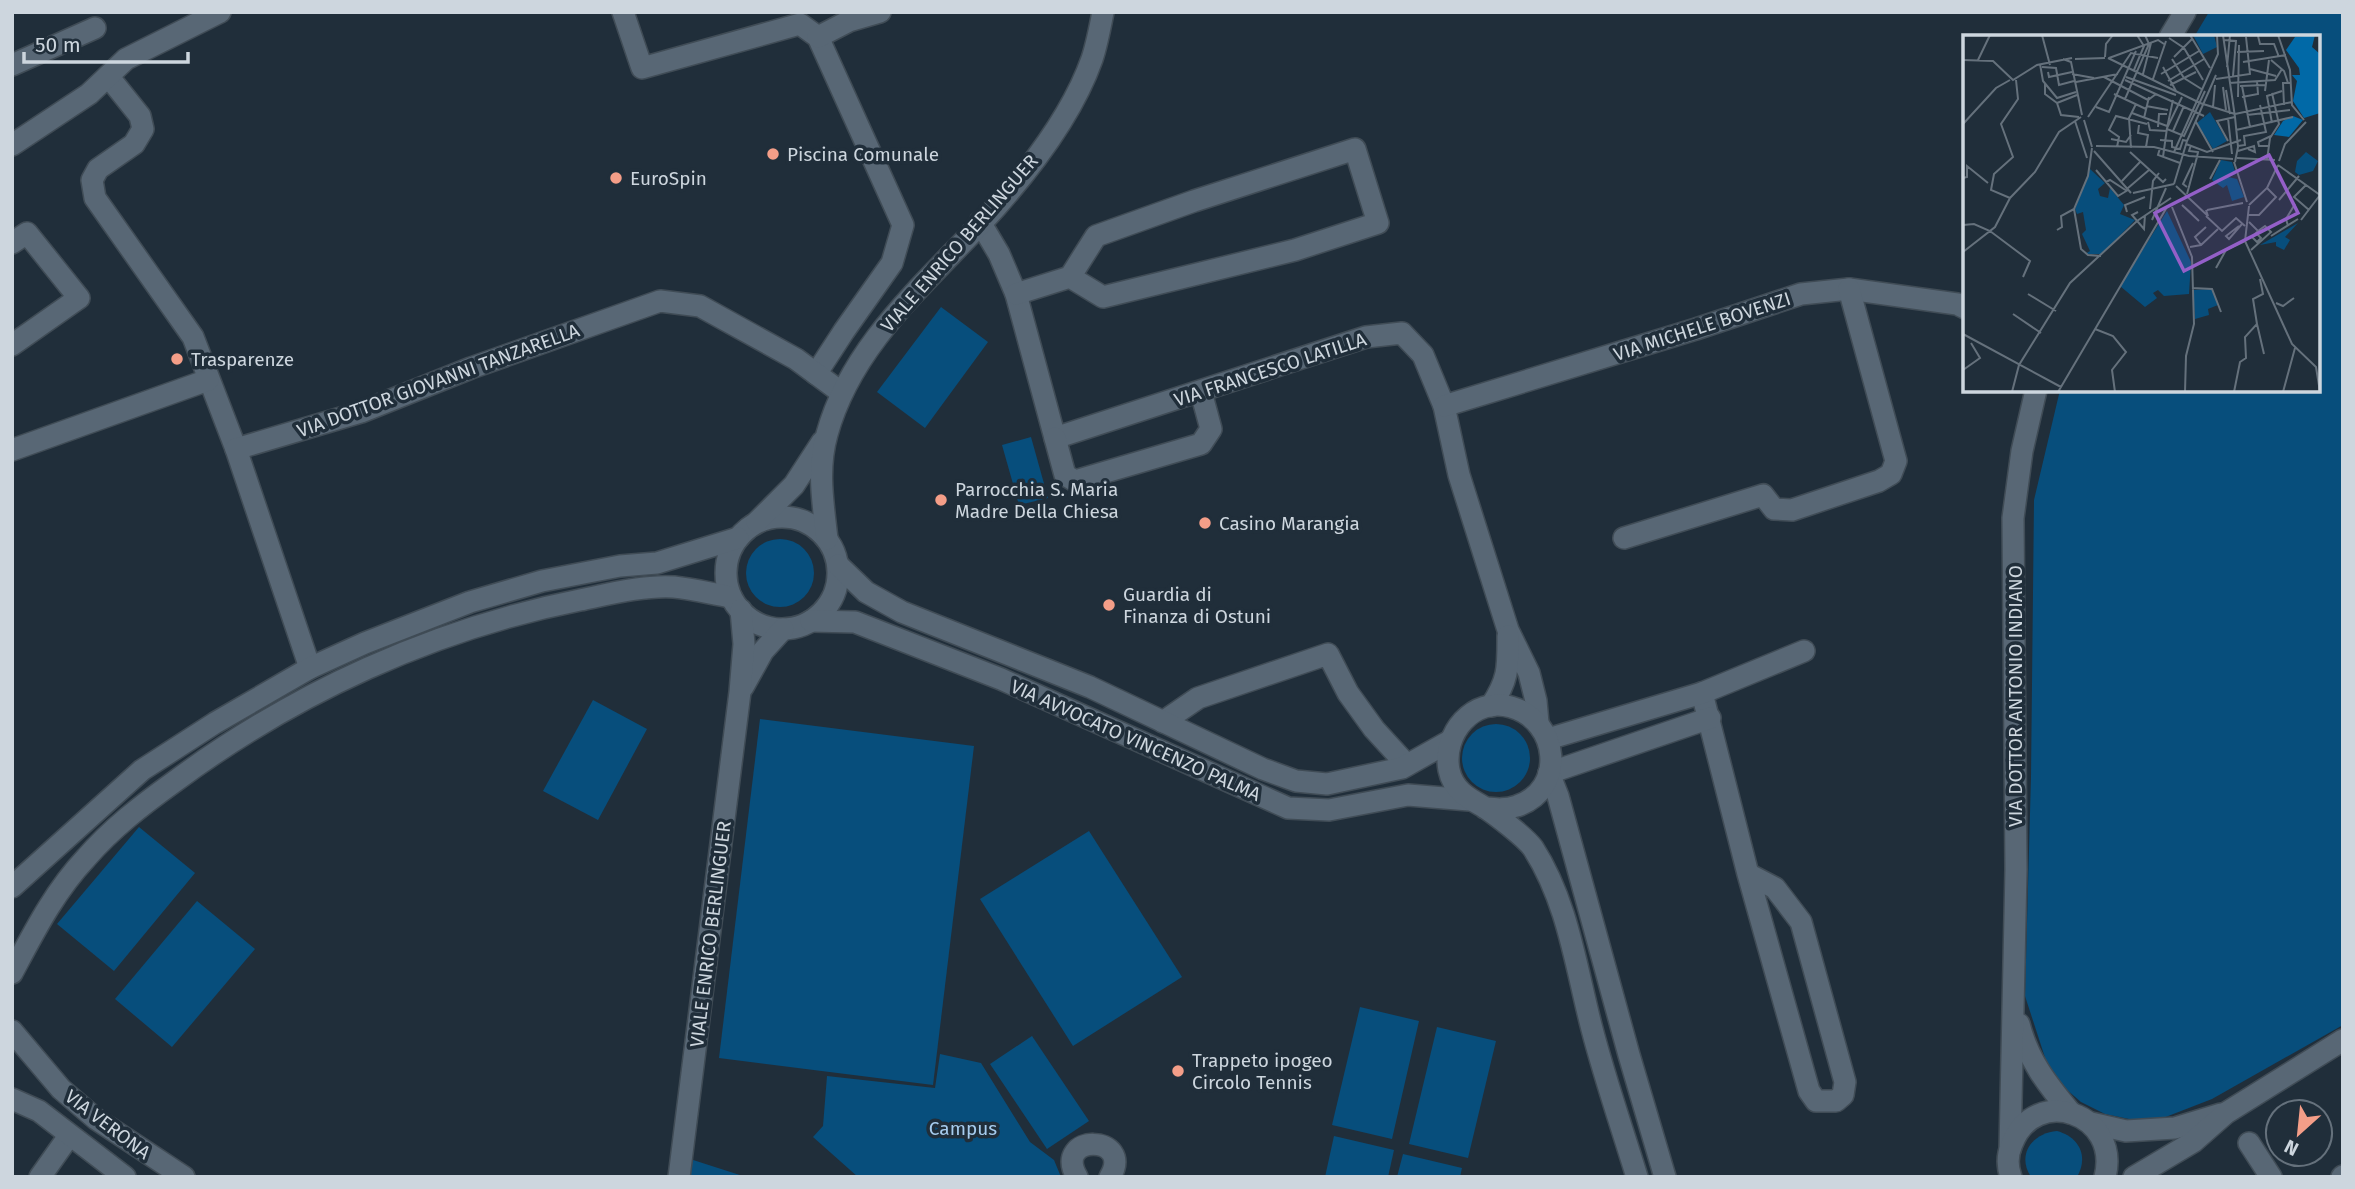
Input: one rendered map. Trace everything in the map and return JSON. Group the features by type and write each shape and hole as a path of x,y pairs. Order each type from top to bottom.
{"street":[{"path":"12,145 89,94 126,60 220,12"},
{"path":"623,12 642,68 800,24 818,37 903,225 892,262 816,374"},
{"path":"818,37 848,17 880,12"},
{"name":"VIALE ENRICO BERLINGUER","path":"827,434 842,393 874,339 996,206 1049,139 1074,99 1093,58 1103,12"},
{"path":"2171,35 2185,12"},
{"path":"12,65 95,28"},
{"path":"108,76 140,116 143,129 134,144 98,169 92,180 95,198 193,337 236,449 310,668"},
{"path":"1016,294 1070,277 1096,236 1355,149 1378,223 1295,250 1103,297 1070,277"},
{"path":"980,222 999,254 1016,294 1065,475 1075,481 1201,444 1211,429 1201,392"},
{"path":"12,243 27,233 79,298 12,345"},
{"path":"1624,538 1763,495 1774,509 1792,510 1879,481 1891,474 1896,461 1849,289"},
{"name":"VIA MICHELE BOVENZI","path":"1444,406 1801,294 1849,289 1963,307"},
{"name":"VIA DOTTOR GIOVANNI TANZARELLA","path":"236,449 360,412 471,368 660,301 700,306 796,359 842,393"},
{"name":"VIA FRANCESCO LATILLA","path":"1055,438 1366,337 1402,333 1423,355 1444,406 1459,475 1508,630 1529,673 1543,731"},
{"path":"12,450 208,380"},
{"name":"VIA DOTTOR ANTONIO INDIANO","path":"2010,1175 2014,1004 2013,518 2022,451 2036,392"},
{"path":"755,524 770,518 802,520 816,528 827,539 838,565 838,582 824,611 811,621 798,627 783,629 767,627 753,621 736,604 727,582 726,567 738,538 794,485 827,434"},
{"path":"827,434 820,479 827,539"},
{"path":"12,887 142,770 215,723 310,668 470,601 542,581 620,566 657,563 738,538"},
{"name":"VIA AVVOCATO VINCENZO PALMA","path":"838,565 866,592 902,612 1090,687 1263,769 1296,781 1327,784 1408,765 1450,741 1465,718 1477,710 1491,706"},
{"path":"12,973 50,902 85,858 127,817 211,755 317,691 378,663 459,632 550,606 619,592 673,587 736,604"},
{"name":"VIALE ENRICO BERLINGUER","path":"679,1177 740,692 744,644 736,604"},
{"name":"VIA AVVOCATO VINCENZO PALMA","path":"811,621 855,622 1001,678 1288,808 1329,810 1408,795 1501,809 1517,806 1531,799 1542,787 1549,772"},
{"path":"740,692 764,651 783,629"},
{"name":"VIA FRANCESCO LATILLA","path":"1491,706 1501,691 1508,670 1508,630"},
{"path":"1543,731 1702,694 1804,652"},
{"path":"1163,722 1198,698 1328,654 1348,693 1374,729 1408,765"},
{"path":"1702,694 1748,874 1809,1091 1816,1101 1836,1101 1843,1094 1845,1082 1801,922 1775,888 1748,874"},
{"path":"1491,706 1508,706 1525,712 1543,731 1551,756 1549,772 1665,1177"},
{"path":"1549,772 1710,719"},
{"path":"1450,741 1447,757 1450,774 1457,788 1532,846 1561,905 1592,1031 1637,1177"},
{"name":"VIA DOTTOR ANTONIO INDIANO","path":"2014,1004 2025,1047 2047,1084 2071,1112"},
{"name":"VIA VERONA","path":"12,1031 61,1089 96,1119 184,1177"},
{"path":"2134,1177 2193,1142 2226,1113 2343,1040"},
{"name":"VIA VERONA","path":"12,1099 40,1111 125,1177"},
{"path":"2010,1149 2015,1135 2026,1123 2039,1115 2055,1111 2071,1112 2091,1123 2126,1131 2175,1128 2226,1113"},
{"path":"2091,1123 2101,1135 2107,1149 2108,1165 2105,1177"},
{"path":"40,1177 69,1136"},
{"path":"2249,1143 2271,1177"},
{"path":"1077,1177 1073,1159 1080,1147 1086,1144 1106,1147 1114,1159 1115,1173"}],"green space":[{"path":"2209,12 2343,12 2343,1025 2212,1099 2163,1118 2134,1120 2105,1114 2081,1102 2051,1076 2025,996 2034,500 2060,392 2320,392 2320,35 2195,35"},
{"path":"941,307 988,342 925,428 877,392"},
{"path":"1031,437 1048,498 1019,505 1002,445"},
{"path":"780,539 793,542 804,549 811,560 814,573 811,586 804,597 793,604 780,607 767,604 756,597 749,586 746,573 749,560 756,549 767,542"},
{"path":"593,700 647,729 598,820 543,791"},
{"path":"760,719 974,746 933,1085 719,1058"},
{"path":"1496,724 1509,727 1520,734 1527,745 1530,758 1527,771 1520,782 1509,789 1496,792 1483,789 1472,782 1465,771 1462,758 1465,745 1472,734 1483,727"},
{"path":"139,827 195,873 114,971 57,924"},
{"path":"1089,831 1182,977 1073,1046 980,899"},
{"path":"197,901 255,949 172,1047 115,999"},
{"path":"1360,1007 1419,1021 1392,1139 1332,1125"},
{"path":"1437,1027 1496,1041 1468,1158 1409,1144"},
{"path":"1032,1036 1089,1121 1047,1149 990,1064"},
{"name":"Campus","path":"940,1054 981,1063 1030,1142 1054,1160 1061,1177 858,1177 813,1137 823,1126 827,1076 935,1088"},
{"path":"2057,1131 2071,1138 2080,1148 2082,1162 2077,1177 2031,1177 2025,1160 2029,1146 2041,1136"},
{"path":"1334,1136 1394,1150 1388,1177 1325,1177"},
{"path":"1403,1154 1462,1168 1460,1177 1397,1177"},
{"path":"690,1159 746,1177 687,1177"}],"place":[{"name":"Piscina Comunale","path":"773,154"},
{"name":"EuroSpin","path":"616,178"},
{"name":"Trasparenze","path":"177,359"},
{"name":"Parrocchia S. Maria Madre Della Chiesa","path":"941,500"},
{"name":"Casino Marangia","path":"1205,523"},
{"name":"Guardia di Finanza di Ostuni","path":"1109,605"},
{"name":"Trappeto ipogeo Circolo Tennis","path":"1178,1071"}]}
